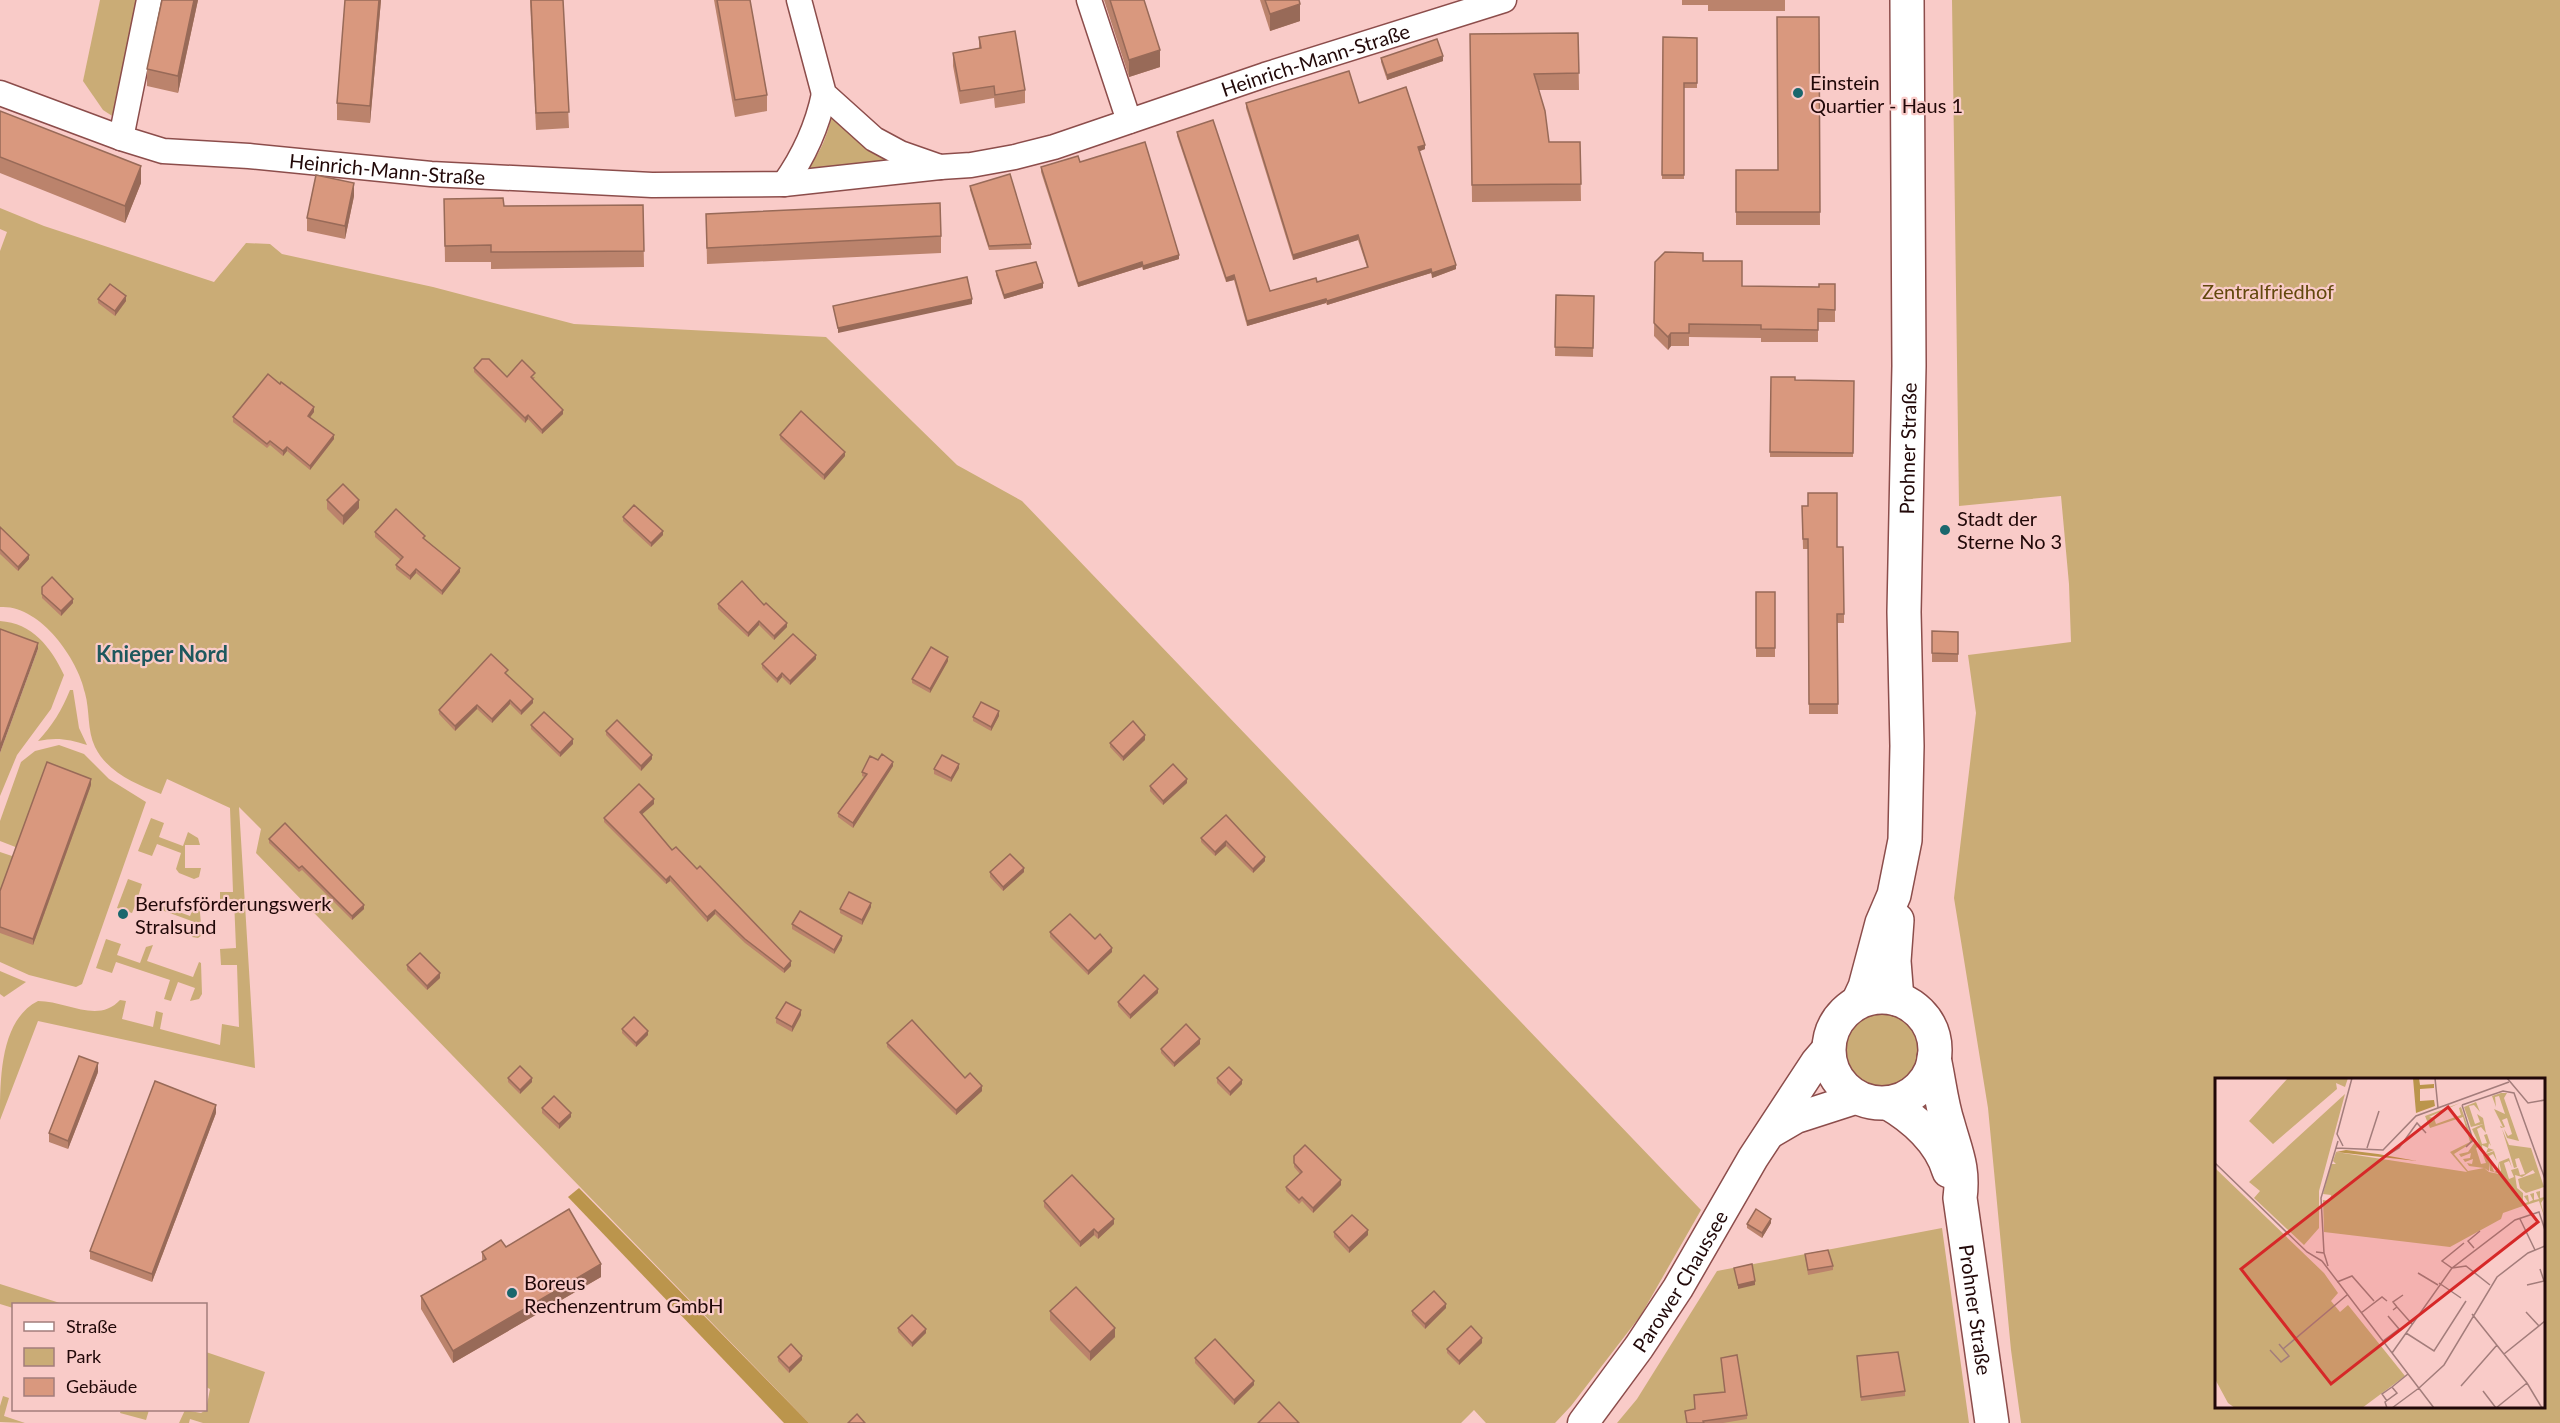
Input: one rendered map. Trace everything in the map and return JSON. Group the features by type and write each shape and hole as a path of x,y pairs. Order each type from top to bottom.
{"main road":[{"name":"Prohner Straße","path":"1858,1002 1865,987 1882,923 1894,895 1905,840 1907,746 1904,612 1909,366 1907,0"},
{"name":"Prohner Straße","path":"1894,895 1897,922 1894,961 1897,999"},
{"path":"1858,1002 1871,998 1897,999 1914,1008 1927,1022 1935,1046 1934,1058"},
{"name":"Parower Chaussee","path":"1828,1048 1837,1021 1846,1010 1858,1002"},
{"path":"1828,1048 1833,1072 1848,1092 1873,1101"},
{"name":"Prohner Straße","path":"1934,1058 1948,1126 1960,1160 1962,1179 1960,1198 1992,1423"},
{"name":"Parower Chaussee","path":"1873,1101 1913,1093 1931,1072 1934,1058"},
{"name":"Prohner Straße","path":"1873,1101 1912,1119 1941,1152 1960,1198"}],"street":[{"path":"121,138 149,0"},
{"path":"784,184 803,156 818,121 824,94 799,0"},
{"path":"1089,0 1128,121"},
{"name":"Heinrich-Mann-Straße","path":"0,93 121,138 163,151 249,156 443,175 652,185 784,184 971,165 1015,157 1264,75 1504,0"},
{"name":"Heinrich-Mann-Straße","path":"824,94 874,139 900,153 939,167"},
{"name":"Parower Chaussee","path":"1583,1423 1639,1347 1671,1298 1753,1158 1816,1062 1828,1048"},
{"name":"Parower Chaussee","path":"1770,1134 1796,1118 1873,1101"}],"green space":[{"path":"100,0 143,0 120,121 103,110 83,81"},
{"name":"Zentralfriedhof","path":"1952,0 2560,0 2560,1423 2021,1423 2011,1350 1988,1108 1954,898 1976,713 1968,655 2071,642 2069,584 2061,496 1959,506"},
{"path":"833,112 909,164 805,172 823,144"},
{"path":"0,208 44,226 214,282 246,243 270,244 282,254 433,287 574,324 826,337 957,465 1022,501 1701,1210 1641,1315 1571,1406 1555,1423 1486,1423 1474,1410 1461,1423 809,1423 256,853 261,829 239,807 255,1068 38,1021 0,1120 2,1069 9,1036 25,1010 38,1001 92,1011 111,1007 120,1000 126,1001 122,1019 153,1027 156,1011 163,1013 160,1029 220,1045 222,1024 239,1027 237,965 221,965 220,949 236,948 234,899 220,899 220,892 233,892 230,808 167,779 161,794 115,771 95,747 81,679 65,650 42,624 29,614 15,608 0,607 0,251 7,232 0,229"},
{"path":"0,621 22,626 39,638 53,655 64,675 51,709 17,755 0,796 0,753 38,649 0,635"},
{"path":"70,690 73,690 79,728 87,745 62,739 38,741 48,730"},
{"path":"59,745 84,754 109,779 146,802 82,984 76,987 29,975 0,962 0,933 18,848 0,841 0,821 21,762 35,751"},
{"path":"151,818 164,823 159,837 183,846 188,832 198,838 200,845 185,845 185,868 201,868 199,877 194,879 179,873 176,869 181,853 157,844 152,856 138,851"},
{"path":"0,852 15,857 0,898"},
{"path":"128,879 142,884 138,897 190,916 197,900 202,935 198,938 192,937 197,923 137,901 132,913 117,908"},
{"path":"106,939 121,944 117,955 140,963 146,947 153,945 147,961 193,977 199,962 201,963 202,994 199,999 190,1001 195,988 178,982 171,1001 164,999 170,980 116,962 112,973 96,968"},
{"path":"0,971 26,982 4,997 0,994"},
{"path":"1874,1008 1890,1008 1905,1015 1916,1026 1923,1041 1920,1065 1911,1078 1890,1090 1874,1090 1859,1083 1848,1072 1841,1057 1841,1041 1848,1026 1859,1015"},
{"path":"1942,1228 1969,1423 1617,1423 1637,1399 1717,1271"},
{"path":"0,1284 60,1303 12,1303 12,1308 0,1304"},
{"path":"207,1352 265,1372 249,1423 203,1423 190,1419 189,1423 179,1423 185,1411 201,1413 207,1411 210,1389 207,1388"},
{"path":"3,1396 9,1398 4,1416 25,1423 0,1422 0,1406"},
{"path":"121,1411 149,1411 146,1420 120,1413"}],"shaded area":[{"path":"579,1188 809,1423 784,1423 568,1197"}],"building":[{"path":"162,0 194,0 178,76 147,69"},
{"path":"345,0 379,0 370,106 337,103"},
{"path":"531,0 563,0 569,112 536,113"},
{"path":"717,0 750,0 767,95 735,100"},
{"path":"1110,0 1144,0 1160,50 1129,60"},
{"path":"1265,0 1299,0 1300,4 1270,14"},
{"name":"Einstein Quartier - Haus 1","path":"1777,17 1819,17 1820,212 1736,212 1736,170 1778,170"},
{"path":"1015,31 1025,90 995,95 994,86 960,91 953,53 981,48 979,37"},
{"path":"1578,33 1579,73 1534,74 1545,111 1549,142 1580,142 1581,184 1472,185 1470,34"},
{"path":"1663,37 1697,38 1697,83 1684,83 1684,175 1662,175"},
{"path":"1437,39 1443,56 1387,75 1381,58"},
{"path":"1349,71 1359,103 1406,87 1425,145 1418,147 1456,265 1432,273 1431,269 1327,301 1326,299 1247,321 1234,275 1226,278 1177,132 1213,120 1270,291 1316,278 1317,282 1368,267 1358,235 1293,255 1246,103"},
{"path":"0,111 141,166 125,206 0,157"},
{"path":"1145,142 1179,255 1143,266 1142,262 1078,283 1041,167 1078,156 1080,162"},
{"path":"1010,174 1031,244 989,246 970,186"},
{"path":"316,175 354,183 345,226 307,218"},
{"path":"503,198 504,206 643,205 644,251 491,252 491,245 445,246 444,199"},
{"path":"940,203 941,236 707,248 706,214"},
{"path":"1665,252 1703,253 1703,261 1742,261 1742,286 1819,287 1819,284 1835,284 1835,310 1818,309 1818,330 1761,329 1761,325 1689,324 1689,333 1671,333 1668,337 1654,323 1655,262"},
{"path":"1036,262 1043,283 1004,295 996,271"},
{"path":"967,277 972,299 838,328 833,306"},
{"path":"110,284 126,296 115,311 98,299"},
{"path":"1556,295 1594,296 1593,348 1555,347"},
{"path":"482,359 489,359 507,377 522,360 535,373 531,377 563,410 542,430 528,415 525,418 474,368"},
{"path":"268,374 314,407 308,416 334,435 310,466 287,447 283,451 270,441 267,444 233,417"},
{"path":"1771,377 1795,377 1795,380 1854,381 1853,453 1770,452"},
{"path":"801,411 845,452 824,475 780,435"},
{"path":"343,484 359,500 343,516 327,500"},
{"path":"1808,493 1837,493 1837,547 1843,547 1844,614 1837,614 1838,704 1809,704 1808,539 1803,539 1802,506 1808,506"},
{"path":"634,505 663,531 651,543 623,517"},
{"path":"396,509 425,536 423,538 460,568 442,591 416,569 410,576 396,565 403,557 375,532"},
{"path":"0,527 29,555 18,567 0,549"},
{"path":"52,577 73,599 61,611 42,594 42,587"},
{"path":"742,581 764,605 766,603 787,623 774,636 759,621 748,633 718,604"},
{"path":"1756,592 1775,592 1775,648 1756,648"},
{"path":"0,629 38,643 0,747"},
{"path":"1932,631 1958,632 1958,654 1932,653"},
{"path":"793,634 816,655 790,681 782,673 777,679 762,664"},
{"path":"931,647 948,657 930,689 912,679"},
{"path":"491,654 508,670 505,673 533,699 521,711 510,700 492,719 477,705 455,726 439,710"},
{"path":"981,702 999,711 991,727 973,717"},
{"path":"544,712 573,739 560,753 531,725"},
{"path":"617,720 652,755 641,766 606,731"},
{"path":"1133,721 1145,735 1123,757 1110,743"},
{"path":"882,754 893,762 853,823 838,813 867,774 862,772 870,756 878,760"},
{"path":"942,755 959,764 951,778 934,769"},
{"path":"47,762 91,779 33,939 0,927 0,891"},
{"path":"1173,764 1187,779 1163,801 1150,786"},
{"path":"639,784 654,799 640,812 672,850 676,847 697,869 700,866 791,961 784,969 745,939 715,910 707,917 670,876 666,880 604,818"},
{"path":"1226,815 1265,857 1253,869 1226,841 1215,852 1201,838"},
{"path":"285,823 364,905 352,916 302,866 299,868 269,839"},
{"path":"1010,854 1024,868 1003,887 990,872"},
{"path":"849,892 871,903 862,920 840,909"},
{"path":"800,911 842,936 834,950 792,924"},
{"path":"1070,914 1095,939 1100,934 1112,948 1088,971 1050,932"},
{"path":"420,953 440,973 427,986 407,965"},
{"path":"1144,975 1158,989 1130,1015 1118,1002"},
{"path":"786,1002 801,1010 792,1027 776,1018"},
{"path":"634,1017 648,1031 636,1043 622,1029"},
{"path":"912,1020 965,1078 970,1073 982,1086 956,1110 887,1043"},
{"path":"1186,1024 1200,1039 1174,1063 1161,1049"},
{"path":"79,1056 98,1063 68,1141 49,1133"},
{"path":"520,1066 532,1078 520,1090 508,1078"},
{"path":"1229,1067 1242,1080 1230,1092 1217,1078"},
{"path":"155,1081 216,1105 152,1274 90,1251"},
{"path":"554,1096 571,1113 559,1124 542,1108"},
{"path":"1305,1145 1341,1180 1313,1208 1302,1197 1299,1200 1286,1187 1302,1172 1294,1163 1294,1156"},
{"path":"1072,1175 1114,1219 1098,1233 1094,1229 1080,1242 1044,1201"},
{"name":"Boreus Rechenzentrum GmbH","path":"569,1209 601,1264 453,1351 421,1296 486,1259 482,1252 501,1240 506,1247"},
{"path":"1756,1209 1771,1219 1762,1233 1747,1224"},
{"path":"1352,1215 1368,1230 1349,1248 1334,1232"},
{"path":"1828,1250 1833,1266 1808,1270 1805,1254"},
{"path":"1752,1264 1755,1281 1738,1285 1734,1268"},
{"path":"1076,1287 1115,1328 1090,1352 1050,1311"},
{"path":"1434,1291 1446,1304 1425,1324 1412,1311"},
{"path":"912,1315 926,1329 912,1343 898,1328"},
{"path":"1471,1326 1482,1338 1459,1361 1447,1349"},
{"path":"1215,1339 1254,1381 1234,1400 1195,1358"},
{"path":"791,1344 802,1356 789,1368 778,1357"},
{"path":"1898,1352 1905,1391 1861,1397 1857,1356"},
{"path":"1737,1355 1747,1415 1703,1421 1704,1423 1687,1423 1685,1411 1695,1409 1694,1395 1725,1392 1721,1358"},
{"path":"1279,1402 1299,1423 1258,1423"},
{"path":"857,1414 865,1423 848,1423"}],"place":[{"name":"Einstein Quartier - Haus 1","path":"1798,93"},
{"name":"Stadt der Sterne No 3","path":"1945,530"},
{"name":"Berufsförderungswerk Stralsund","path":"123,914"},
{"name":"Boreus Rechenzentrum GmbH","path":"512,1293"}],"district":[{"name":"Knieper Nord","path":"162,653"}]}
